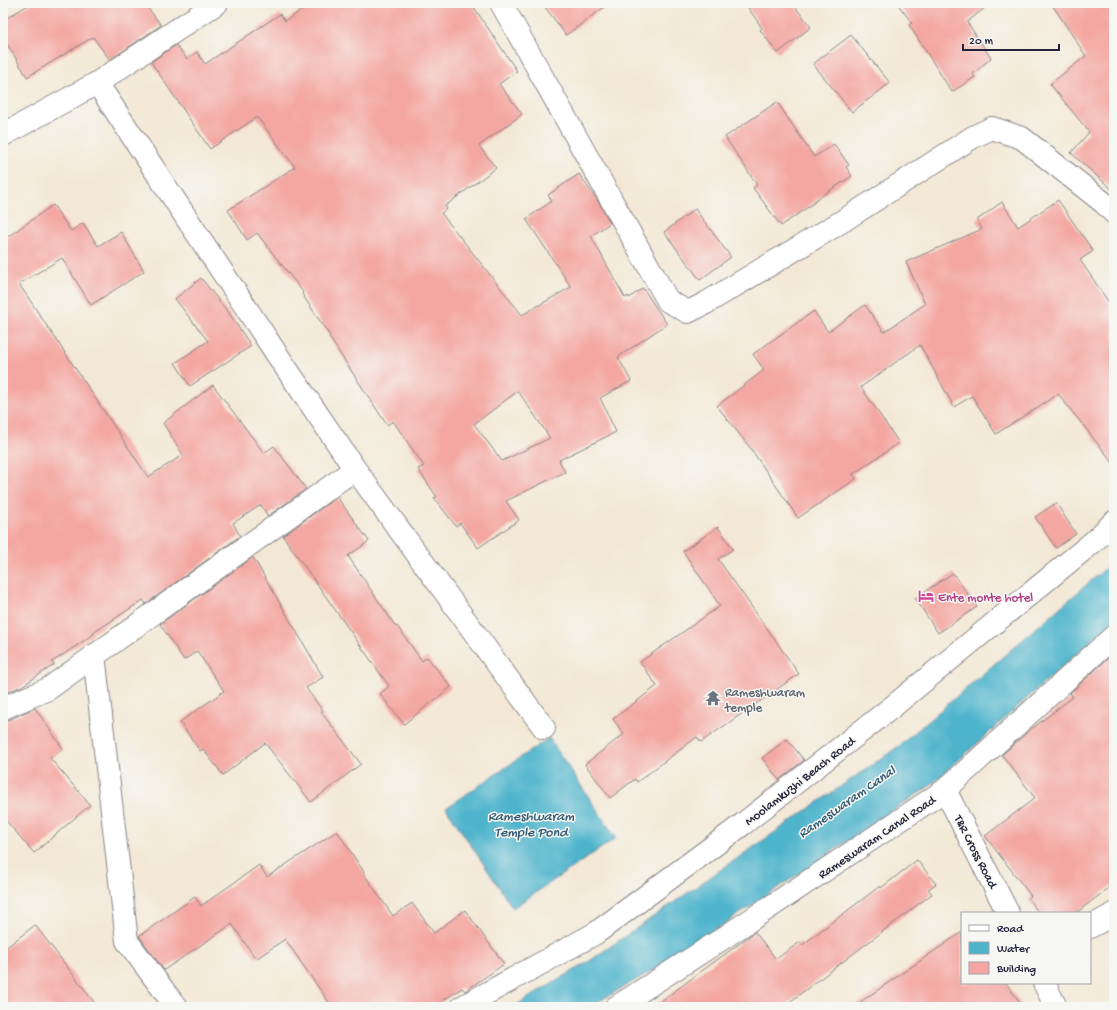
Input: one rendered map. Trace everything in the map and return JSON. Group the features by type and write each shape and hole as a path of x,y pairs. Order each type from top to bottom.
{"street":[{"path":"3,135 97,83 217,3"},
{"path":"501,3 668,301 688,312 706,303 835,226 973,137 992,128 1022,138 1104,203 1114,213"},
{"path":"97,83 354,469 544,728"},
{"path":"3,708 48,689 354,469"},
{"name":"Moolamkuzhi Beach Road","path":"462,1007 596,933 743,824 891,708 1093,542 1114,522"},
{"name":"Rameswaram Canal Road","path":"616,1007 722,939 945,790 1114,636"},
{"path":"94,655 127,941 176,1007"},
{"name":"T&R Cross Road","path":"945,790 1007,912"},
{"path":"1091,926 1114,914"},
{"path":"1044,984 1056,1007"}],"water":[{"name":"Rameswaram Canal","path":"1114,561 1114,620 931,785 671,960 589,1007 513,1007 588,962 899,746"},
{"name":"Rameshwaram Temple Pond","path":"549,738 616,838 513,908 446,808"}],"building":[{"path":"32,3 144,3 161,25 110,60 93,37 27,77 3,37 3,20"},
{"path":"313,3 471,3 517,71 499,84 522,114 479,146 496,168 445,206 447,209 441,213 522,315 571,287 526,219 552,201 548,195 579,174 601,206 610,223 591,236 625,298 628,296 629,298 643,288 667,324 618,357 631,381 600,398 616,432 559,460 565,472 506,501 519,520 478,548 460,523 456,526 434,498 437,497 418,469 424,466 393,421 387,425 329,337 330,336 302,294 303,292 257,233 247,240 228,210 295,167 257,117 210,149 151,62 176,45 187,59 197,52 205,64 280,14 285,21","holes":["518,391 550,438 502,461 474,424"]},
{"path":"542,3 610,3 566,35"},
{"path":"745,3 792,3 811,27 778,53 760,30 762,28"},
{"path":"897,3 991,3 967,22 991,58 973,74 975,77 952,92 909,25 912,23"},
{"path":"1051,3 1114,3 1114,191 1071,153 1089,132 1050,84 1086,56"},
{"path":"851,35 890,83 852,112 813,64"},
{"path":"777,102 814,157 834,144 849,165 846,167 852,176 814,201 815,202 781,226 753,188 757,185 725,137"},
{"path":"1058,200 1093,251 1080,260 1114,310 1114,464 1058,394 996,434 972,396 954,407 920,345 861,387 899,443 853,474 856,479 798,518 751,449 717,406 764,370 753,354 814,311 828,332 865,305 884,332 925,304 906,262 982,229 977,220 1002,202 1018,227"},
{"path":"53,205 71,231 83,223 98,246 121,232 144,271 91,305 62,258 19,284 148,477 183,455 163,423 213,385 264,453 274,446 306,489 268,516 261,505 233,523 240,536 146,604 143,600 52,662 54,665 22,686 3,694 3,240"},
{"path":"695,209 731,257 700,280 664,232"},
{"path":"201,278 231,316 251,346 190,386 175,363 208,341 175,299"},
{"path":"337,497 369,541 348,556 396,627 397,626 422,661 427,657 451,687 404,724 380,694 389,686 283,536"},
{"path":"1056,503 1076,534 1056,548 1035,517"},
{"path":"718,527 733,549 718,559 799,674 701,742 697,737 637,782 635,779 610,798 585,764 624,734 613,719 657,686 640,662 720,606 683,551"},
{"path":"253,557 323,677 306,688 323,711 321,712 361,764 311,802 265,743 223,775 203,749 200,751 180,722 224,691 197,651 184,660 160,624"},
{"path":"953,573 977,607 938,633 915,598"},
{"path":"1114,653 1114,884 1077,912 1038,912 1028,899 1031,896 985,836 1035,798 1002,755 1030,730 1073,697 1070,693"},
{"path":"35,708 63,749 50,758 90,805 34,853 3,817 3,720 8,720"},
{"path":"787,739 804,760 779,780 762,758"},
{"path":"337,831 364,872 363,873 393,916 412,903 434,933 465,910 504,964 465,991 462,988 433,1007 332,1007 285,939 256,959 232,924 164,970 139,936 195,897 201,906 259,865 267,877"},
{"path":"917,860 936,884 928,889 932,894 783,1007 653,1007 755,932 776,959 800,942 802,945"},
{"path":"35,925 98,1007 3,1007 3,950"},
{"path":"961,933 961,984 1007,984 1023,1007 853,1007"}],"place":[{"name":"Ente monte hotel","path":"926,596"},
{"name":"Rameshwaram temple","path":"713,698"}]}
